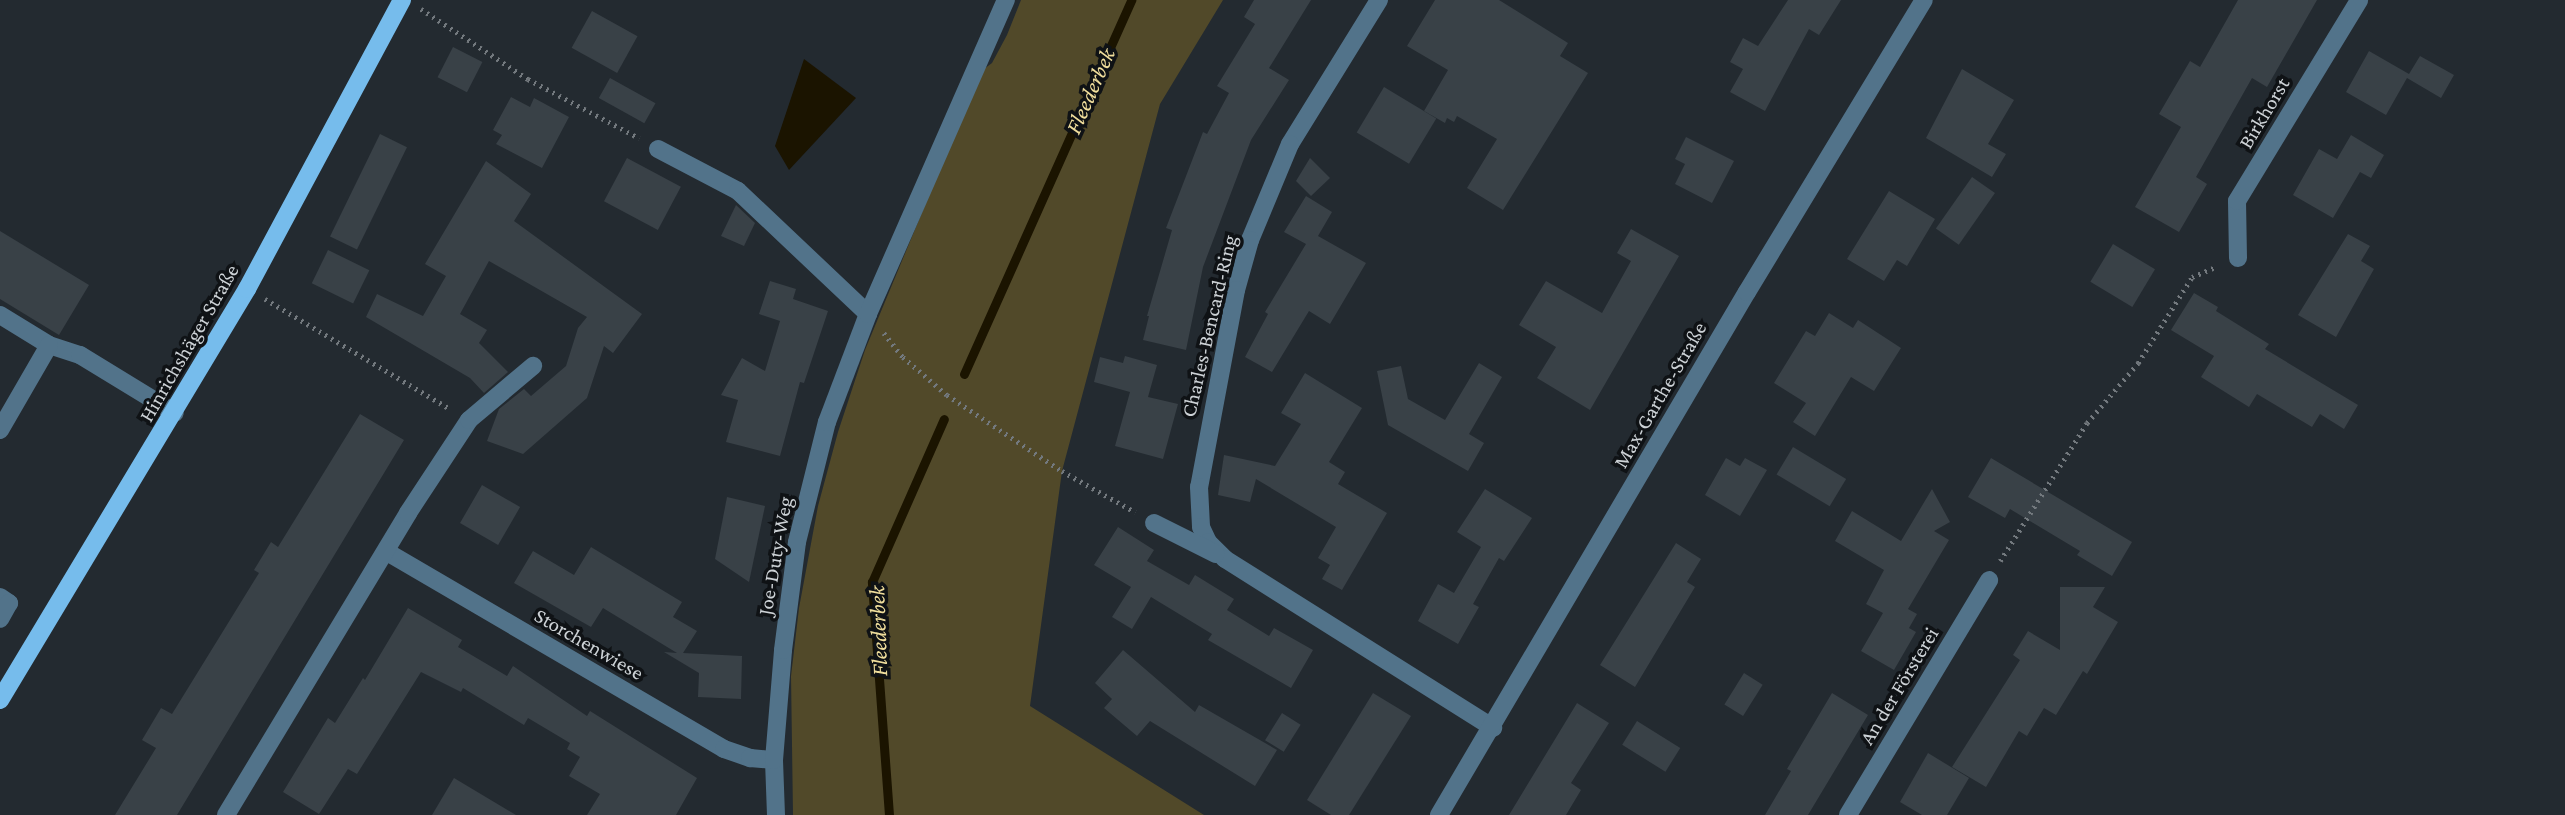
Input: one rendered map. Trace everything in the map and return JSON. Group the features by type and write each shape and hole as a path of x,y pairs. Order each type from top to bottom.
{"main road":[{"name":"Hinrichshäger Straße","path":"0,700 175,413 407,2"}],"street":[{"name":"Joe-Duty-Weg","path":"776,815 774,760 782,650 797,542 827,422 868,314 1006,0"},
{"name":"Charles-Bencard-Ring","path":"1225,559 1208,542 1201,527 1199,487 1236,290 1267,193 1290,144 1379,0"},
{"name":"Max-Garthe-Straße","path":"1439,815 1493,728 1747,292 1924,0"},
{"name":"Birkhorst","path":"2238,258 2237,201 2359,0"},
{"path":"658,149 738,191 868,314"},
{"path":"0,315 49,345 80,355 175,413"},
{"path":"0,430 49,345"},
{"path":"226,815 387,552 408,513 469,420 533,366"},
{"name":"Charles-Bencard-Ring","path":"1154,523 1225,559 1493,728"},
{"name":"Storchenwiese","path":"387,552 724,749 750,758 774,760"},
{"name":"An der Försterei","path":"1848,815 1989,580"},
{"path":"0,597 9,603 0,620"}],"path":[{"path":"407,2 528,79 658,149"},
{"path":"1989,580 2087,423 2138,363 2192,277 2238,258"},
{"path":"247,289 469,420"},
{"path":"868,314 904,357 947,395 1062,471 1154,523"}],"shaded area":[{"path":"1021,0 1223,0 1160,104 1062,471 1030,706 1204,815 793,815 791,676 799,608 818,506 838,432 865,350 957,128 984,69 992,63 1007,35"},
{"path":"804,59 856,98 789,170 775,146"}],"building":[{"path":"1254,0 1311,0 1269,68 1289,80 1251,140 1203,267 1186,350 1143,340 1147,316 1172,230 1166,228 1203,132 1207,134 1229,93 1217,86 1255,24 1244,17"},
{"path":"1435,0 1499,0 1568,43 1560,56 1588,73 1503,210 1467,188 1497,139 1457,116 1454,122 1447,118 1445,123 1424,111 1448,70 1407,46"},
{"path":"1788,0 1841,0 1819,35 1809,29 1765,111 1730,92 1743,69 1730,62 1743,38 1758,46"},
{"path":"2238,0 2317,0 2267,87 2252,78 2196,177 2207,184 2179,232 2135,207 2181,127 2159,114 2190,61 2200,67"},
{"path":"592,11 637,36 617,73 572,48"},
{"path":"453,47 482,62 467,92 438,77"},
{"path":"2369,51 2409,74 2420,56 2454,75 2441,98 2407,78 2386,115 2346,92"},
{"path":"1962,69 2014,100 1988,144 2006,154 1992,177 1926,138"},
{"path":"610,78 655,103 644,123 599,98"},
{"path":"1384,87 1436,118 1409,164 1357,132"},
{"path":"511,97 530,107 534,98 569,117 542,168 496,144 502,135 493,130"},
{"path":"380,134 407,147 357,250 330,236"},
{"path":"2351,135 2384,155 2371,178 2360,172 2333,218 2293,195 2319,149 2337,159"},
{"path":"1686,137 1734,161 1712,203 1675,184 1685,164 1675,159"},
{"path":"627,158 681,187 658,230 604,201"},
{"path":"1310,158 1330,178 1311,196 1296,181"},
{"path":"486,161 531,194 514,221 642,314 613,353 604,346 587,398 523,454 487,441 499,409 524,389 531,396 566,366 578,328 587,317 489,261 460,314 487,330 479,343 508,372 484,393 470,378 366,317 377,294 423,316 446,276 425,264"},
{"path":"1972,177 1995,193 1959,245 1936,229"},
{"path":"1889,191 1935,219 1907,266 1897,260 1884,281 1847,259"},
{"path":"1306,196 1332,212 1318,236 1366,263 1330,324 1309,311 1272,372 1245,357 1268,314 1265,312 1306,244 1284,232"},
{"path":"736,205 755,223 744,246 721,236"},
{"path":"1631,229 1679,256 1590,410 1537,378 1556,347 1519,325 1546,281 1602,313 1631,261 1617,253"},
{"path":"0,231 89,285 59,335 0,299"},
{"path":"2348,234 2370,246 2361,261 2374,269 2336,337 2298,315"},
{"path":"2113,244 2155,269 2132,307 2090,282"},
{"path":"328,250 369,270 353,303 312,283"},
{"path":"770,281 796,289 793,299 828,311 804,383 800,382 780,456 726,442 738,400 721,395 742,358 765,371 780,321 759,314"},
{"path":"2194,293 2218,307 2216,311 2269,344 2265,349 2358,405 2344,429 2320,414 2312,427 2257,394 2249,407 2201,377 2214,356 2171,330"},
{"path":"1829,313 1853,328 1858,320 1901,348 1874,391 1851,377 1815,436 1793,422 1806,403 1774,383 1806,331 1815,336"},
{"path":"1125,356 1157,365 1148,397 1178,404 1163,459 1115,446 1130,392 1094,382 1100,357 1123,363"},
{"path":"1479,363 1502,377 1469,434 1484,443 1468,471 1388,425 1377,371 1401,366 1408,399 1445,420"},
{"path":"1305,373 1362,408 1329,462 1345,472 1338,484 1387,513 1342,590 1322,579 1330,565 1318,558 1336,527 1256,479 1250,502 1218,495 1224,455 1275,466 1301,424 1281,413"},
{"path":"360,414 404,440 177,815 115,815 156,748 142,740 161,708 172,714 259,573 254,570 271,542 278,547"},
{"path":"1793,447 1846,479 1830,506 1777,474"},
{"path":"1726,458 1740,466 1745,458 1767,470 1740,516 1705,495"},
{"path":"1991,458 2132,542 2112,576 2077,555 2080,551 2010,509 2005,518 1968,497"},
{"path":"482,485 520,507 498,545 460,523"},
{"path":"1485,489 1532,518 1504,561 1499,558 1473,604 1479,607 1458,644 1418,621 1438,584 1454,593 1481,547 1457,532"},
{"path":"1932,489 1950,522 1934,531 1949,540 1908,609 1917,614 1909,628 1916,632 1894,670 1861,651 1883,613 1866,604 1884,570 1835,541 1852,511 1901,541"},
{"path":"727,497 765,506 749,582 715,559"},
{"path":"1118,527 1154,550 1147,561 1189,585 1195,575 1234,599 1227,610 1269,636 1274,628 1313,650 1291,688 1208,640 1212,634 1151,597 1132,629 1112,617 1131,587 1094,565"},
{"path":"1676,543 1701,559 1687,582 1695,587 1635,687 1600,665"},
{"path":"591,547 682,602 673,617 697,631 683,653 742,656 741,699 698,697 699,673 664,652 677,653 603,608 591,627 514,583 533,551 574,575"},
{"path":"2060,587 2105,587 2093,607 2118,622 2087,674 2083,671 2056,715 2044,708 2027,736 2019,731 1986,787 1952,767 2020,660 2013,655 2028,631 2060,650"},
{"path":"408,608 462,640 458,647 507,676 513,666 587,716 590,711 697,778 676,815 587,815 600,794 569,776 580,757 567,749 570,743 528,718 524,725 463,688 461,692 421,672 357,774 348,769 319,814 283,792 328,718 335,723 363,678 365,680"},
{"path":"1123,650 1195,712 1199,705 1277,750 1255,786 1150,721 1137,736 1104,708 1112,699 1095,683"},
{"path":"1744,673 1763,685 1743,716 1724,704"},
{"path":"1373,693 1411,716 1349,815 1331,815 1307,800"},
{"path":"1832,693 1868,715 1808,815 1765,815 1791,771 1787,769"},
{"path":"1577,703 1609,723 1571,783 1581,790 1566,815 1509,815"},
{"path":"1282,713 1301,725 1284,752 1265,740"},
{"path":"1637,721 1680,748 1665,772 1622,745"},
{"path":"1928,753 1969,778 1947,815 1922,815 1900,802"},
{"path":"454,778 516,815 432,815"}],"waterway":[{"name":"Fleederbek","path":"964,374 1131,0"},
{"name":"Fleederbek","path":"889,815 872,582 944,419"}]}
